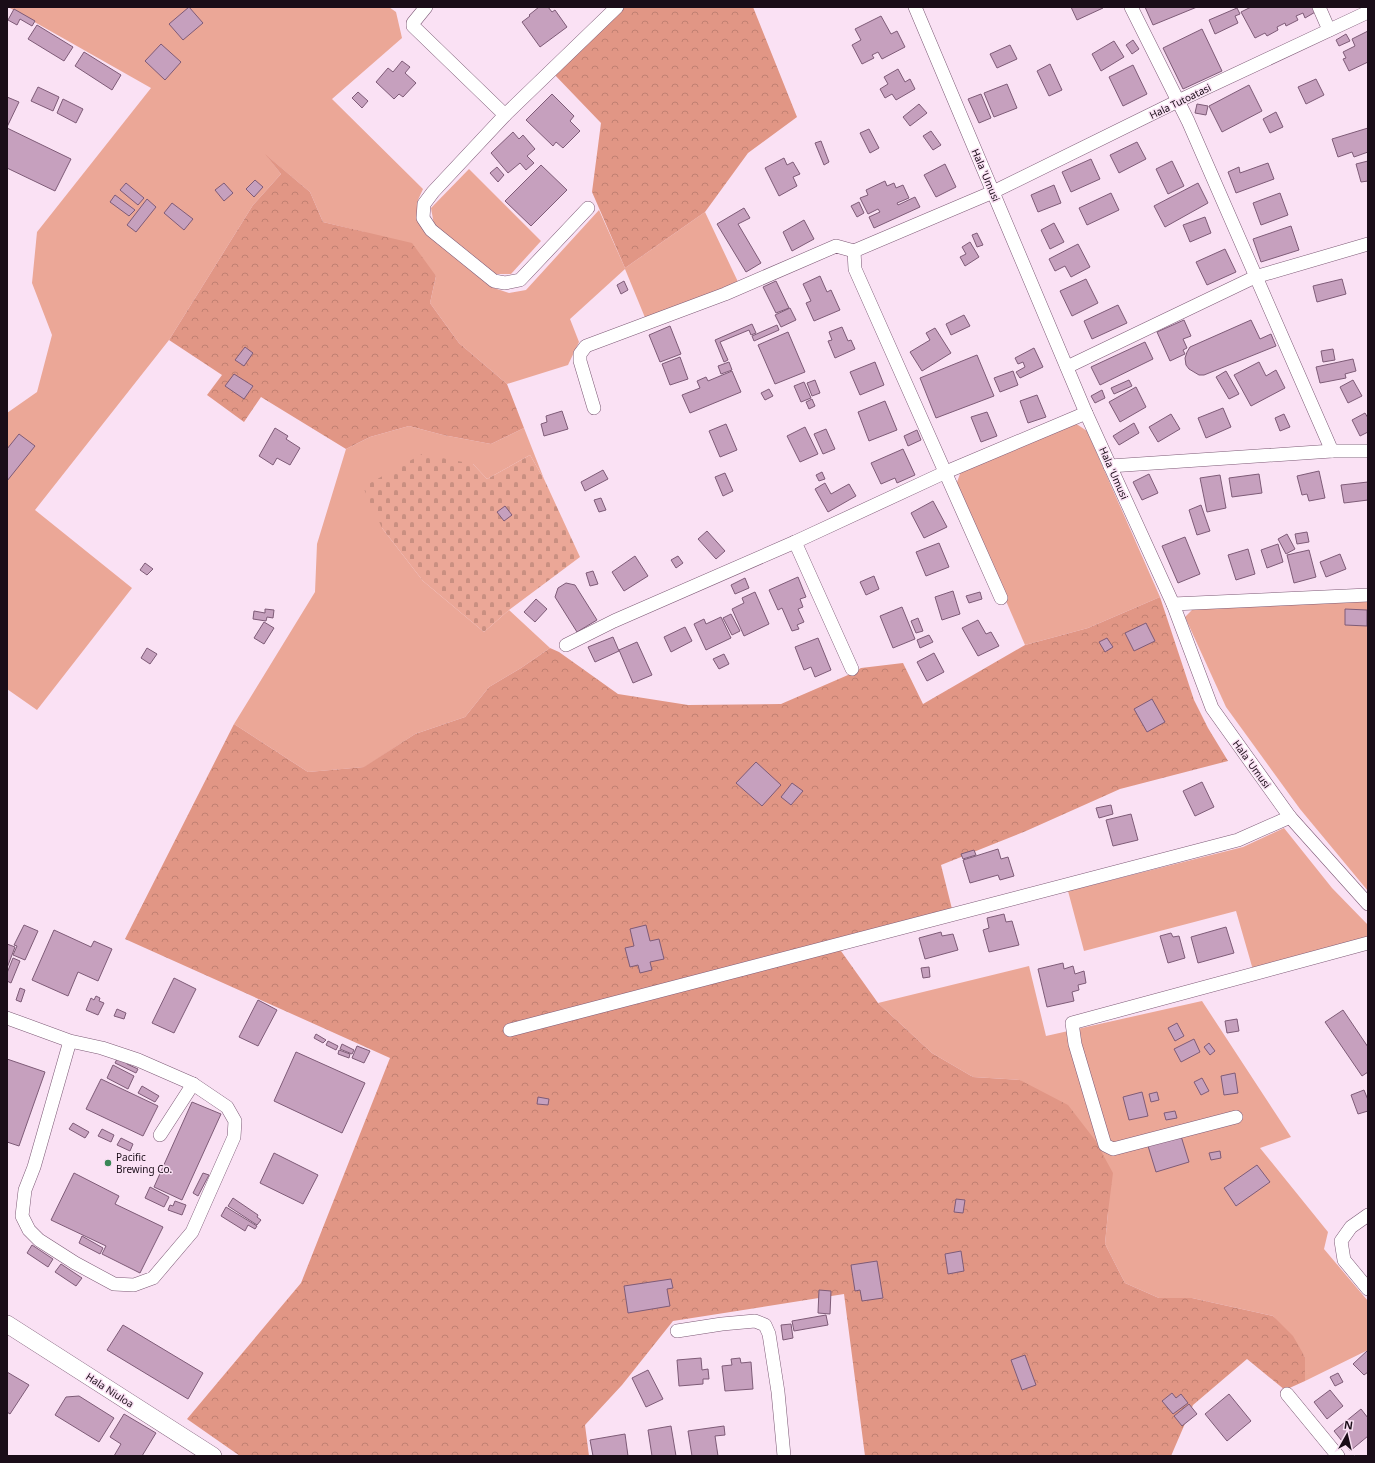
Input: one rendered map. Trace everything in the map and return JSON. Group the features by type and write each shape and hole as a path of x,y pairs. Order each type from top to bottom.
{"street":[{"path":"426,7 413,23 413,26 505,115"},
{"path":"588,208 520,280 505,284 494,281 431,230 423,218 424,204 433,192 505,115 617,7"},
{"name":"Hala 'Umusi","path":"915,7 1086,413 1173,604 1212,708 1290,817 1368,904"},
{"path":"1131,7 1178,101 1332,451"},
{"path":"1319,7 1329,30"},
{"name":"Hala Tutoatasi","path":"854,251 993,192 1178,101 1368,12"},
{"path":"1067,367 1255,277 1368,244"},
{"path":"594,408 580,361 580,354 586,346 725,294 836,246 854,251 855,269 1001,598"},
{"path":"566,645 614,621 795,542 946,472 1086,413"},
{"path":"1110,466 1332,451 1368,451"},
{"path":"795,542 852,669"},
{"path":"1173,604 1368,595"},
{"path":"510,1030 1238,840 1290,817"},
{"path":"1236,1117 1113,1149 1105,1145 1075,1044 1072,1023 1368,943"},
{"path":"7,1018 70,1041 102,1048 131,1058 193,1084 227,1107 235,1121 234,1137 192,1232 153,1278 134,1285 114,1284 75,1263 39,1240 29,1230 22,1216 26,1190 70,1041"},
{"path":"160,1136 193,1084"},
{"path":"1368,1215 1351,1227 1341,1241 1344,1260 1368,1289"},
{"path":"677,1332 722,1324 755,1321 765,1325 769,1334 778,1392 784,1456"},
{"name":"Hala Niuloa","path":"7,1324 213,1456"},
{"path":"1287,1394 1338,1456"}],"green space":[{"path":"8,7 389,7 396,12 402,38 332,99 423,189 418,200 417,214 425,233 491,287 509,293 526,290 599,210 625,268 705,212 739,284 646,320 625,269 570,319 579,342 568,365 507,384 459,343 430,303 436,276 364,232 323,222 310,192 267,156 281,174 253,205 169,340 35,510 132,588 37,710 7,689 7,413 37,392 52,335 32,283 37,232 151,88"},
{"path":"616,7 753,7 797,117 748,153 705,212 625,268 592,192 601,123 552,72"},
{"path":"265,154 310,192 323,222 412,243 436,276 430,303 459,343 507,384 524,428 491,444 443,435 409,426 370,437 346,449 261,397 244,422 207,395 222,375 169,340 253,205 281,174"},
{"path":"469,169 541,241 511,274 495,274 434,225 431,208"},
{"path":"1075,423 1087,431 1160,597 1088,628 1025,645 956,485 961,471"},
{"path":"409,426 443,435 491,444 524,428 544,479 530,455 487,479 473,464 382,528 423,581 484,632 509,610 550,648 521,668 489,687 465,717 415,734 365,767 308,772 234,724 315,592 317,544 346,449 370,437"},
{"path":"422,454 473,464 487,479 530,455 544,479 580,557 509,610 484,632 423,581 382,528 363,487"},
{"path":"1160,597 1194,700 1208,728 1228,761 1120,789 1026,831 941,865 952,909 841,951 878,1003 932,1053 973,1077 1020,1080 1068,1105 1095,1140 1113,1173 1105,1244 1125,1283 1159,1298 1192,1298 1273,1316 1293,1336 1305,1357 1305,1381 1285,1390 1247,1359 1193,1405 1171,1456 865,1456 844,1294 673,1321 622,1385 585,1425 589,1456 240,1456 187,1419 301,1283 390,1058 125,939 234,724 308,772 364,767 415,734 465,717 489,687 521,668 550,648 559,652 618,694 688,705 781,704 861,668 903,663 923,704 1025,645 1088,628"},
{"path":"1368,601 1368,891 1300,809 1226,707 1185,617 1193,609"},
{"path":"1284,828 1332,888 1368,925 1368,939 1253,970 1236,911 1084,951 1068,891 1243,847"},
{"path":"1029,966 1046,1036 1202,1001 1291,1137 1260,1148 1328,1232 1324,1249 1368,1301 1368,1350 1305,1381 1305,1357 1273,1316 1192,1298 1159,1298 1125,1283 1105,1244 1108,1212 1020,1080 973,1077 932,1053 878,1003"}],"building":[{"path":"189,7 203,23 183,40 169,24"},
{"path":"539,7 548,7 552,12 555,10 567,27 540,47 522,22"},
{"path":"1071,7 1103,7 1103,8 1077,20"},
{"path":"1145,7 1197,7 1153,25"},
{"path":"1251,7 1315,7 1317,11 1305,18 1303,13 1296,16 1298,20 1286,26 1285,23 1277,27 1278,30 1267,36 1265,33 1255,38 1241,12"},
{"path":"1237,8 1240,14 1235,16 1238,23 1215,34 1209,20"},
{"path":"14,9 35,21 32,26 20,19 17,25 8,20"},
{"path":"881,16 891,34 897,31 905,47 882,59 878,52 872,55 874,58 862,64 852,45 861,40 855,29"},
{"path":"37,25 73,47 64,61 28,39"},
{"path":"1202,29 1222,71 1183,89 1163,48"},
{"path":"1368,31 1368,62 1349,71 1343,59 1346,58 1343,52 1355,46 1352,39"},
{"path":"1346,34 1350,41 1339,46 1336,40"},
{"path":"1133,40 1139,49 1132,54 1126,45"},
{"path":"1114,41 1124,57 1101,71 1092,54"},
{"path":"161,44 181,62 165,80 145,61"},
{"path":"1010,45 1017,59 997,68 990,54"},
{"path":"84,52 121,75 112,90 75,66"},
{"path":"402,61 410,67 405,73 416,83 403,97 399,94 394,99 376,82 388,68 393,72"},
{"path":"1050,64 1062,90 1049,96 1037,71"},
{"path":"1133,65 1147,94 1123,106 1109,77"},
{"path":"898,69 905,82 910,79 915,89 896,100 892,94 885,98 880,89 888,84 884,77"},
{"path":"1316,79 1324,95 1306,104 1298,87"},
{"path":"1007,84 1017,108 994,117 984,93"},
{"path":"1249,85 1262,111 1222,132 1209,106"},
{"path":"38,87 59,97 53,111 31,101"},
{"path":"358,92 368,101 362,108 352,98"},
{"path":"552,94 574,116 570,121 580,131 563,148 556,142 553,146 526,120"},
{"path":"981,94 991,118 979,123 968,99"},
{"path":"7,97 19,102 7,127"},
{"path":"63,99 83,109 76,123 57,113"},
{"path":"919,104 927,113 910,126 903,117"},
{"path":"1197,104 1208,106 1206,115 1195,113"},
{"path":"1276,112 1283,127 1270,133 1263,119"},
{"path":"7,128 71,159 55,191 7,168"},
{"path":"1368,128 1368,152 1354,157 1352,152 1338,157 1332,139"},
{"path":"869,129 879,148 870,153 860,133"},
{"path":"931,131 941,145 933,150 923,136"},
{"path":"513,132 519,139 523,135 535,149 527,156 534,163 526,170 520,163 508,173 491,153"},
{"path":"821,141 829,162 824,165 815,143"},
{"path":"1137,142 1146,159 1119,173 1110,155"},
{"path":"784,158 787,165 793,162 800,174 793,177 797,186 779,196 765,168"},
{"path":"1091,159 1100,179 1071,192 1062,172"},
{"path":"1172,161 1184,186 1168,194 1156,169"},
{"path":"1368,161 1368,181 1361,182 1356,164"},
{"path":"1268,163 1274,179 1236,193 1228,172 1239,167 1240,173"},
{"path":"945,164 956,187 936,197 924,175"},
{"path":"541,165 567,190 531,226 505,201"},
{"path":"497,167 504,175 498,182 490,173"},
{"path":"255,180 263,187 254,197 246,189"},
{"path":"885,181 887,186 894,183 896,188 903,185 909,198 897,203 898,205 915,197 920,207 874,228 869,217 880,212 878,209 868,214 860,198 868,195 866,190"},
{"path":"126,183 144,198 138,205 120,190"},
{"path":"224,183 233,193 224,201 215,190"},
{"path":"1198,183 1208,203 1165,227 1154,206"},
{"path":"1054,185 1061,203 1038,212 1031,195"},
{"path":"1111,193 1119,210 1087,225 1079,208"},
{"path":"1280,193 1288,215 1261,225 1253,203"},
{"path":"115,195 135,210 129,216 110,202"},
{"path":"147,199 156,207 136,232 127,225"},
{"path":"859,202 864,213 857,217 851,206"},
{"path":"172,203 193,219 184,230 164,213"},
{"path":"744,208 750,218 738,224 761,263 746,272 717,224"},
{"path":"1205,217 1211,233 1190,242 1183,225"},
{"path":"804,220 814,239 792,251 783,232"},
{"path":"1054,223 1064,242 1050,249 1041,230"},
{"path":"1291,226 1299,250 1261,262 1253,239"},
{"path":"977,233 983,245 977,247 972,235"},
{"path":"970,242 979,257 965,266 960,257 966,254 962,247"},
{"path":"1078,244 1090,267 1071,277 1065,266 1055,271 1049,259"},
{"path":"1225,249 1236,272 1207,285 1196,262"},
{"path":"820,276 827,292 831,290 840,310 814,321 806,303 811,301 803,284"},
{"path":"1086,279 1098,303 1072,316 1060,291"},
{"path":"1342,279 1346,294 1317,302 1313,286"},
{"path":"624,281 628,290 621,294 617,285"},
{"path":"776,281 789,308 776,313 763,287"},
{"path":"1118,305 1127,323 1092,339 1084,321"},
{"path":"790,308 796,320 781,327 775,315"},
{"path":"964,315 970,326 951,335 946,324"},
{"path":"1184,320 1191,336 1183,339 1187,348 1183,350 1185,354 1170,361 1157,332"},
{"path":"1251,320 1260,339 1271,334 1276,346 1204,375 1199,375 1189,369 1186,365 1185,358 1190,347"},
{"path":"752,324 756,333 751,335 749,330 720,342 728,360 724,362 715,340"},
{"path":"777,325 779,330 754,341 752,336"},
{"path":"670,326 681,354 660,362 649,335"},
{"path":"842,327 848,341 851,340 855,349 835,358 828,341 832,340 829,332"},
{"path":"935,328 951,353 922,371 910,352 930,340 926,333"},
{"path":"788,332 805,372 775,384 758,345"},
{"path":"1145,342 1153,359 1100,385 1091,367"},
{"path":"245,347 253,353 244,366 235,360"},
{"path":"1034,348 1043,367 1020,378 1016,372 1025,367 1023,362 1018,364 1015,358"},
{"path":"1333,349 1335,360 1323,362 1321,351"},
{"path":"977,355 994,396 936,418 920,378"},
{"path":"680,357 688,379 670,385 662,364"},
{"path":"1353,359 1356,371 1345,374 1346,378 1320,383 1316,367"},
{"path":"729,362 732,370 721,374 718,366"},
{"path":"875,362 884,385 860,395 850,372"},
{"path":"1259,362 1266,376 1276,370 1285,388 1251,406 1234,375"},
{"path":"732,371 741,392 690,413 682,395 700,388 697,381 706,377 708,381"},
{"path":"1013,371 1018,385 1000,392 994,378"},
{"path":"1226,371 1239,394 1229,399 1216,377"},
{"path":"234,374 253,386 244,399 225,386"},
{"path":"815,380 820,393 812,396 807,383"},
{"path":"1129,380 1132,386 1114,394 1111,388"},
{"path":"1353,380 1362,396 1348,403 1340,387"},
{"path":"804,382 811,398 801,402 794,386"},
{"path":"1136,387 1146,407 1120,422 1109,402"},
{"path":"769,389 773,396 765,400 761,393"},
{"path":"1102,390 1105,398 1095,403 1091,396"},
{"path":"1037,395 1046,417 1028,423 1020,401"},
{"path":"812,399 815,406 809,409 806,402"},
{"path":"885,401 897,430 869,441 858,412"},
{"path":"1223,408 1231,427 1206,438 1198,418"},
{"path":"562,411 568,429 544,436 541,424 547,422 546,416"},
{"path":"987,412 997,436 981,442 971,417"},
{"path":"1365,413 1368,418 1368,432 1360,436 1352,420"},
{"path":"1171,414 1180,429 1158,442 1149,427"},
{"path":"1284,414 1290,427 1280,431 1275,418"},
{"path":"1134,423 1139,433 1119,445 1113,436"},
{"path":"726,424 737,450 720,457 709,431"},
{"path":"805,427 818,454 800,462 787,436"},
{"path":"275,428 288,436 286,439 300,448 290,465 277,458 273,465 259,456"},
{"path":"826,429 835,449 823,454 814,434"},
{"path":"917,430 921,440 908,446 904,436"},
{"path":"19,434 35,446 7,481 7,449"},
{"path":"903,449 915,475 897,483 895,478 881,484 871,463"},
{"path":"603,470 608,479 585,491 581,482"},
{"path":"1319,471 1325,498 1309,501 1307,494 1302,495 1297,476"},
{"path":"822,472 825,479 819,481 816,475"},
{"path":"725,473 733,491 723,496 715,477"},
{"path":"1149,474 1158,493 1142,500 1133,482"},
{"path":"1259,474 1262,493 1232,497 1229,478"},
{"path":"1220,475 1226,508 1207,512 1200,478"},
{"path":"1368,482 1368,500 1344,503 1341,485"},
{"path":"825,483 831,494 849,484 856,496 828,512 815,489"},
{"path":"601,498 606,510 599,512 594,500"},
{"path":"933,501 947,527 924,538 911,513"},
{"path":"1201,505 1210,531 1197,535 1189,510"},
{"path":"505,506 512,515 504,521 497,512"},
{"path":"707,531 725,551 716,559 698,539"},
{"path":"1307,532 1309,542 1297,544 1295,534"},
{"path":"1287,534 1295,549 1286,554 1278,539"},
{"path":"1185,537 1200,574 1178,583 1162,546"},
{"path":"939,543 949,567 926,576 916,552"},
{"path":"1278,544 1283,562 1267,568 1261,550"},
{"path":"1248,549 1255,574 1236,580 1228,555"},
{"path":"1309,550 1316,577 1294,583 1287,555"},
{"path":"1340,554 1346,569 1326,577 1320,562"},
{"path":"635,556 648,576 624,591 612,572"},
{"path":"678,556 683,563 676,568 671,560"},
{"path":"145,563 153,569 147,575 140,570"},
{"path":"593,571 598,584 590,586 586,573"},
{"path":"874,576 879,589 866,595 860,582"},
{"path":"798,577 806,597 800,599 803,607 798,609 804,622 797,625 799,629 792,631 782,608 778,610 769,590"},
{"path":"745,578 749,588 735,594 731,585"},
{"path":"566,583 575,585 597,620 577,632 555,597 558,588"},
{"path":"953,591 960,614 942,620 935,597"},
{"path":"755,592 769,624 744,636 732,609 744,603 742,598"},
{"path":"980,592 982,599 969,603 966,596"},
{"path":"536,599 547,609 535,622 524,612"},
{"path":"902,607 915,639 893,648 880,616"},
{"path":"265,609 274,610 273,618 267,617 266,621 253,619 254,611 265,613"},
{"path":"1345,609 1367,610 1367,626 1345,625"},
{"path":"731,614 740,631 732,635 723,618"},
{"path":"721,617 731,638 706,650 694,624 704,619 706,624"},
{"path":"918,618 923,631 916,633 911,621"},
{"path":"978,620 986,634 991,632 999,646 978,656 962,628"},
{"path":"264,622 274,628 264,644 254,638"},
{"path":"1146,623 1155,641 1134,651 1125,633"},
{"path":"685,627 692,641 671,652 664,637"},
{"path":"929,635 933,642 920,648 917,640"},
{"path":"613,637 619,651 595,662 588,647"},
{"path":"818,638 831,670 815,677 811,667 804,670 795,647"},
{"path":"1107,638 1113,647 1105,652 1099,642"},
{"path":"637,642 652,675 633,683 619,650"},
{"path":"147,648 157,654 150,664 141,658"},
{"path":"934,653 944,672 927,681 917,662"},
{"path":"724,654 729,664 719,669 713,659"},
{"path":"1152,699 1165,722 1147,732 1134,709"},
{"path":"756,762 781,785 762,806 736,783"},
{"path":"1202,782 1214,807 1195,816 1183,791"},
{"path":"792,783 803,791 791,805 781,797"},
{"path":"1111,805 1113,814 1099,818 1096,808"},
{"path":"1131,814 1138,840 1113,846 1106,820"},
{"path":"998,849 1001,859 1008,857 1014,876 1000,880 998,875 970,883 963,860"},
{"path":"974,850 976,855 963,859 961,854"},
{"path":"1004,914 1006,922 1012,921 1019,945 989,952 983,930 989,928 987,918"},
{"path":"24,925 38,931 25,960 13,955 17,946 14,945"},
{"path":"646,925 650,941 659,939 664,959 650,962 652,970 640,973 638,965 630,967 625,948 634,946 630,929"},
{"path":"1226,927 1234,953 1198,963 1191,937"},
{"path":"54,930 91,947 94,941 112,949 98,981 78,972 68,996 32,980"},
{"path":"941,932 942,936 953,934 958,950 925,959 919,938"},
{"path":"1171,933 1173,937 1179,936 1185,958 1168,963 1160,936"},
{"path":"7,944 15,947 7,968"},
{"path":"13,958 20,961 11,983 7,981 7,973"},
{"path":"1063,963 1064,969 1073,966 1075,974 1084,971 1086,983 1078,985 1079,990 1072,992 1074,1001 1047,1007 1038,969"},
{"path":"929,967 930,977 923,978 921,968"},
{"path":"174,978 196,989 174,1033 152,1023"},
{"path":"20,988 25,990 21,1002 16,1000"},
{"path":"96,996 100,998 99,1001 104,1003 98,1015 86,1010 91,998 94,1000"},
{"path":"258,1000 277,1010 258,1046 239,1037"},
{"path":"117,1009 126,1013 124,1019 114,1016"},
{"path":"1343,1010 1368,1047 1368,1072 1362,1076 1325,1022"},
{"path":"1237,1019 1239,1031 1227,1033 1225,1021"},
{"path":"1177,1023 1184,1036 1175,1041 1168,1028"},
{"path":"316,1034 326,1040 323,1043 314,1038"},
{"path":"1194,1039 1200,1052 1181,1062 1174,1049"},
{"path":"328,1041 338,1046 336,1050 326,1045"},
{"path":"1209,1043 1215,1051 1210,1055 1204,1047"},
{"path":"342,1044 354,1050 352,1054 340,1049"},
{"path":"357,1046 370,1051 364,1063 352,1058"},
{"path":"339,1050 350,1054 349,1058 338,1054"},
{"path":"296,1052 365,1083 342,1133 274,1101"},
{"path":"119,1055 129,1060 127,1064 138,1069 136,1073 115,1063"},
{"path":"7,1059 45,1072 19,1146 7,1142"},
{"path":"113,1065 134,1076 128,1089 107,1078"},
{"path":"1235,1073 1238,1093 1224,1095 1221,1076"},
{"path":"1202,1078 1209,1091 1201,1095 1194,1082"},
{"path":"101,1079 158,1106 143,1136 86,1109"},
{"path":"142,1086 159,1096 155,1102 138,1093"},
{"path":"1364,1090 1368,1100 1368,1111 1358,1114 1351,1095"},
{"path":"1142,1092 1148,1116 1129,1120 1123,1097"},
{"path":"1157,1092 1159,1100 1151,1102 1149,1094"},
{"path":"538,1097 549,1099 548,1105 537,1104"},
{"path":"192,1102 221,1114 182,1200 154,1187"},
{"path":"1175,1111 1177,1118 1166,1120 1164,1113"},
{"path":"73,1123 89,1132 85,1138 69,1129"},
{"path":"102,1129 114,1135 111,1142 98,1136"},
{"path":"1181,1136 1189,1162 1156,1172 1148,1146"},
{"path":"121,1138 133,1144 130,1151 117,1145"},
{"path":"1220,1151 1221,1158 1211,1160 1209,1153"},
{"path":"274,1153 318,1175 303,1204 260,1183"},
{"path":"1257,1165 1270,1182 1236,1206 1224,1188"},
{"path":"74,1173 119,1196 115,1204 163,1227 140,1273 102,1254 106,1246 51,1220"},
{"path":"203,1173 209,1175 198,1196 193,1193"},
{"path":"150,1187 169,1197 164,1207 145,1198"},
{"path":"233,1198 258,1215 257,1217 261,1220 257,1225 228,1206"},
{"path":"956,1199 965,1200 963,1213 954,1212"},
{"path":"175,1201 186,1205 182,1215 168,1210 170,1205 173,1206"},
{"path":"226,1207 257,1226 255,1229 248,1225 245,1231 221,1216"},
{"path":"82,1236 103,1248 100,1254 79,1243"},
{"path":"32,1245 53,1259 48,1267 27,1253"},
{"path":"961,1251 964,1271 948,1274 945,1254"},
{"path":"877,1261 883,1298 862,1301 860,1290 855,1291 851,1265"},
{"path":"61,1264 82,1278 76,1286 55,1272"},
{"path":"671,1279 673,1288 667,1289 670,1306 628,1313 624,1286"},
{"path":"819,1290 831,1291 830,1314 818,1313"},
{"path":"826,1315 828,1325 794,1331 792,1321"},
{"path":"791,1324 793,1338 783,1340 781,1325"},
{"path":"123,1325 203,1373 188,1399 107,1350"},
{"path":"1368,1350 1368,1372 1364,1375 1353,1364"},
{"path":"1025,1355 1036,1385 1022,1390 1011,1360"},
{"path":"701,1358 702,1370 708,1369 709,1379 703,1379 703,1384 679,1386 677,1360"},
{"path":"740,1358 741,1363 751,1362 753,1389 725,1391 722,1366 732,1365 731,1359"},
{"path":"648,1370 663,1399 646,1407 632,1378"},
{"path":"7,1372 29,1385 10,1414 7,1412"},
{"path":"1338,1373 1343,1382 1335,1386 1330,1377"},
{"path":"1330,1390 1343,1406 1327,1419 1314,1402"},
{"path":"1172,1393 1176,1398 1181,1394 1188,1403 1173,1414 1162,1401"},
{"path":"1229,1394 1251,1421 1227,1441 1205,1414"},
{"path":"79,1396 114,1418 99,1442 55,1415 66,1397"},
{"path":"1189,1404 1197,1414 1182,1426 1174,1416"},
{"path":"1361,1409 1368,1418 1368,1436 1350,1451 1334,1431"},
{"path":"124,1414 156,1433 142,1456 114,1456 121,1444 110,1437"},
{"path":"671,1426 676,1456 652,1456 648,1430"},
{"path":"724,1426 725,1435 715,1436 718,1456 692,1456 688,1431"},
{"path":"625,1434 628,1456 593,1456 590,1440"}],"place":[{"name":"Pacific Brewing Co.","path":"108,1163"}]}
